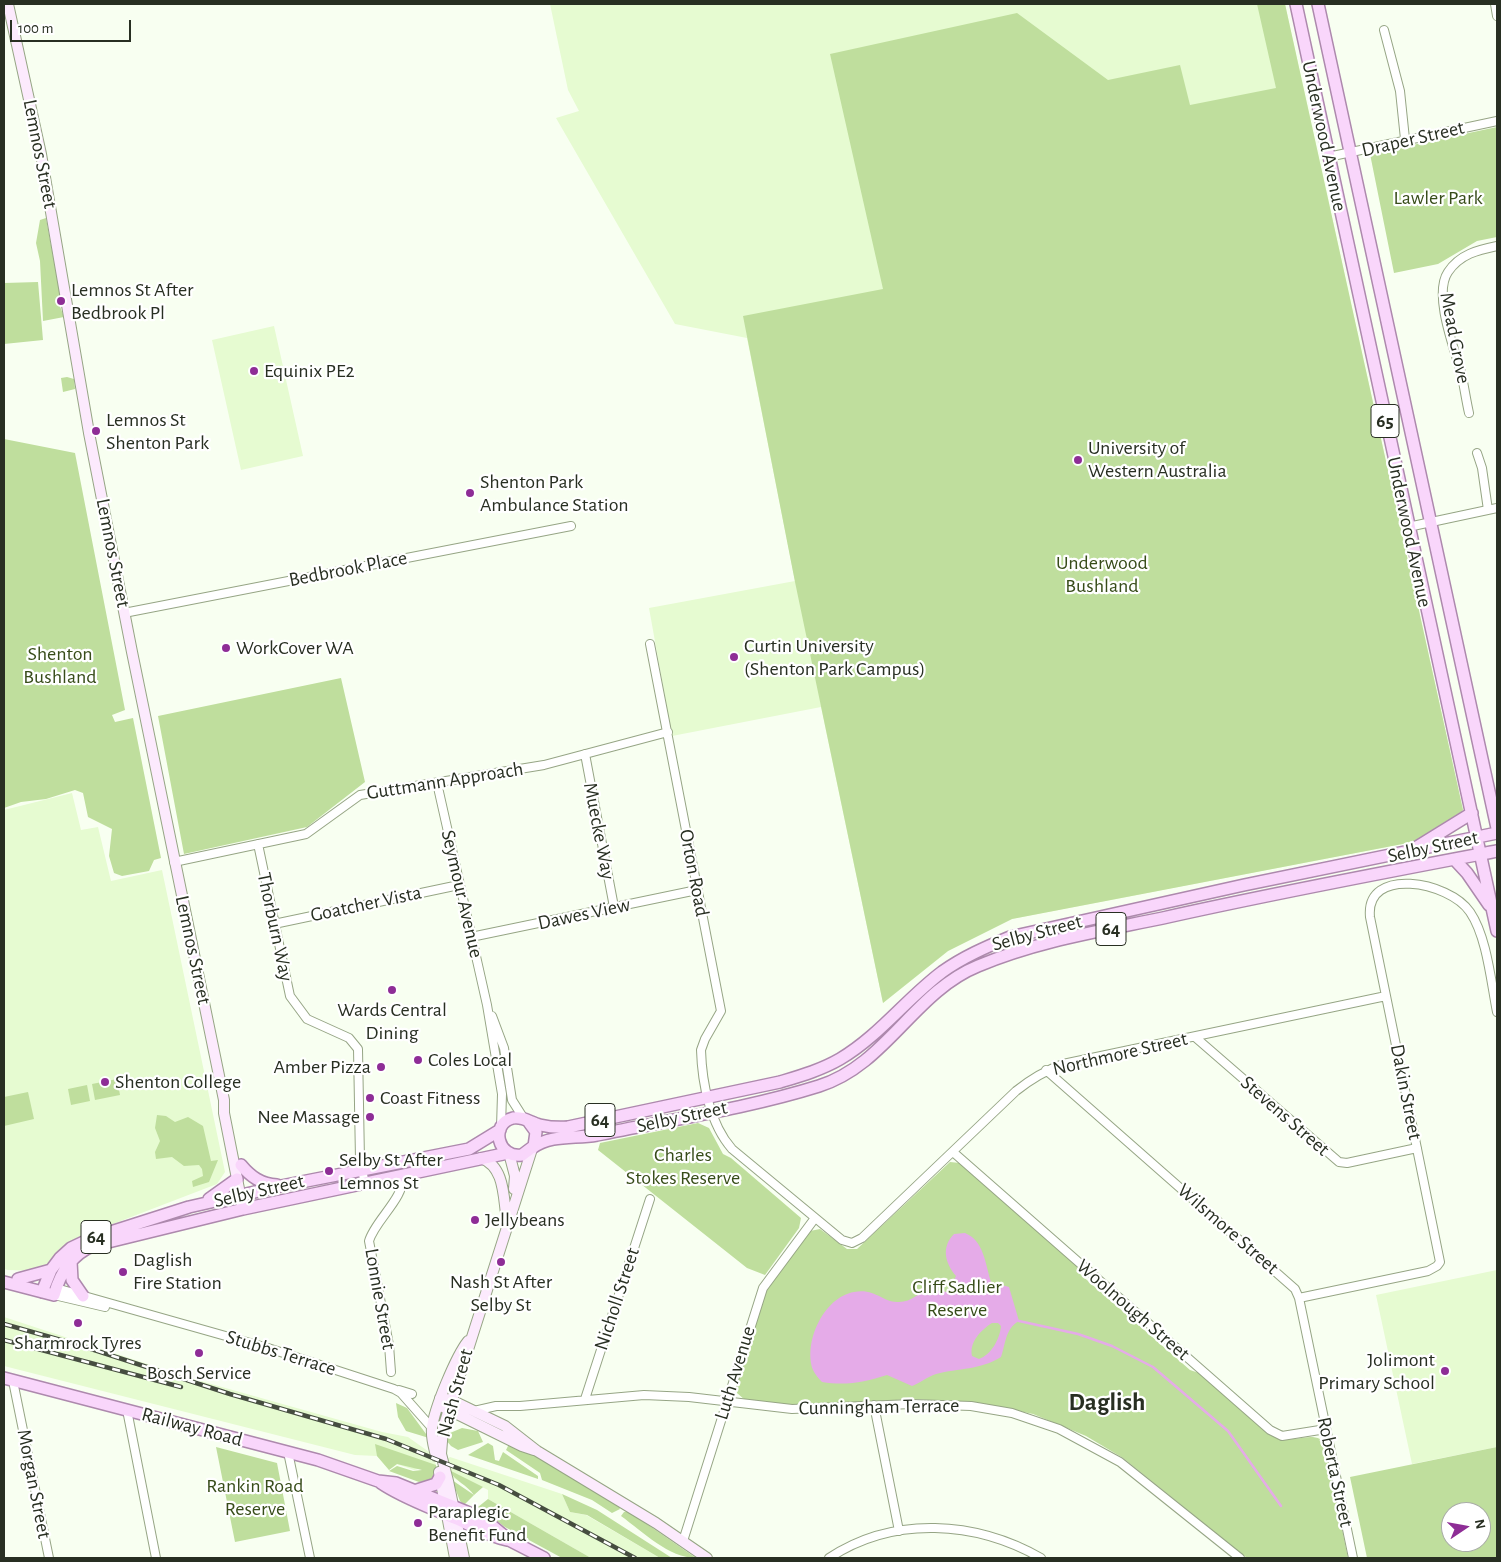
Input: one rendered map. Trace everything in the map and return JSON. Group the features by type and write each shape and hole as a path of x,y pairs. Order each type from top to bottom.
{"main road":[{"name":"Underwood Avenue","path":"1296,4 1480,854"},
{"name":"Underwood Avenue","path":"1318,4 1497,828"},
{"path":"1482,765 1497,790"},
{"path":"1412,851 1472,812"},
{"name":"Selby Street","path":"526,1120 543,1126 568,1127 780,1082 825,1067 858,1047 942,972 977,951 1010,937 1164,902 1497,833"},
{"name":"Selby Street","path":"532,1148 553,1139 581,1138 712,1111 784,1096 833,1081 866,1062 928,1000 974,968 1036,945 1325,883 1497,850"},
{"name":"65","path":"1480,854 1497,931"},
{"path":"1454,859 1467,873 1492,910"},
{"path":"1322,870 1325,883"},
{"path":"1164,902 1168,916"},
{"path":"825,1067 833,1081"},
{"path":"508,1153 500,1143 500,1129 511,1119 526,1120 536,1133 536,1141 532,1148"},
{"name":"Selby Street","path":"43,1288 51,1270 65,1252 85,1241 189,1207 362,1169 471,1148 500,1129"},
{"name":"64","path":"508,1153 522,1155 532,1148"},
{"name":"Selby Street","path":"55,1292 71,1261 83,1251 97,1245 246,1208 508,1153"},
{"path":"241,1165 255,1179 264,1184 281,1186"},
{"path":"189,1207 216,1195 237,1180"},
{"path":"71,1261 72,1280 82,1296"},
{"path":"18,1278 51,1270"},
{"name":"Stubbs Terrace","path":"4,1275 18,1278 55,1292"},
{"name":"Stubbs Terrace","path":"4,1282 43,1288"},
{"name":"Railway Road","path":"9,1380 288,1452 378,1481 396,1483 450,1511"},
{"path":"414,1491 436,1484 440,1477"},
{"name":"Railway Road","path":"378,1481 394,1492 491,1525 509,1540 544,1558"}],"street":[{"name":"Lemnos Street","path":"8,4 41,154 89,433 124,612 224,1100 224,1113 237,1180 244,1195"},
{"path":"1495,4 1497,16"},
{"path":"1384,30 1400,91 1405,139"},
{"name":"Draper Street","path":"1328,157 1405,139 1497,121"},
{"name":"Mead Grove","path":"1469,413 1461,374 1449,333 1443,288 1447,273 1459,260 1478,250 1497,246"},
{"path":"1477,452 1482,468 1488,510"},
{"path":"1408,527 1497,508"},
{"name":"Bedbrook Place","path":"124,612 571,526"},
{"name":"Orton Road","path":"650,644 721,1011 701,1050 712,1111 720,1131 732,1149 842,1240 848,1243 857,1242"},
{"name":"Guttmann Approach","path":"174,862 306,834 358,795 544,765 668,732"},
{"name":"Muecke Way","path":"584,754 614,908"},
{"name":"Seymour Avenue","path":"437,783 470,937 487,1005 502,1094 500,1129"},
{"name":"Thorburn Way","path":"258,844 290,996 307,1019 349,1038 356,1045 359,1056 362,1169 365,1184"},
{"name":"Dakin Street","path":"1299,1298 1428,1271 1440,1262 1440,1254 1370,917 1369,906 1372,898 1378,892 1407,883 1429,885 1455,897 1470,912 1480,933 1497,1012"},
{"name":"Goatcher Vista","path":"274,924 459,885"},
{"name":"Dawes View","path":"470,937 697,890"},
{"name":"Northmore Street","path":"857,1242 1016,1092 1035,1076 1046,1070 1063,1064 1386,996"},
{"name":"Seymour Avenue","path":"487,1005 504,1048 512,1100 526,1120"},
{"name":"Stevens Street","path":"1195,1037 1339,1162 1347,1163 1417,1148"},
{"name":"Wilsmore Street","path":"1046,1070 1289,1282 1299,1298"},
{"name":"Lemnos Street","path":"224,1100 230,1112 241,1165 246,1208"},
{"name":"Nash Street","path":"450,1511 441,1454 443,1428 470,1338 532,1148"},
{"name":"Woolnough Street","path":"953,1152 1270,1430 1282,1436 1326,1429"},
{"name":"Nash Street","path":"507,1224 515,1180 508,1153"},
{"path":"481,1158 490,1164 502,1183 507,1224"},
{"name":"Lonnie Street","path":"392,1372 389,1345 369,1241 376,1226 402,1188 402,1176"},
{"name":"Nicholl Street","path":"585,1399 650,1199"},
{"name":"Luth Avenue","path":"683,1541 763,1288 815,1218"},
{"name":"Stubbs Terrace","path":"55,1292 82,1296 115,1307 239,1340 394,1389 401,1393 432,1428"},
{"name":"Stubbs Terrace","path":"55,1292 105,1307 115,1307"},
{"name":"Roberta Street","path":"1299,1298 1353,1558"},
{"name":"Nash Street","path":"450,1511 440,1477 432,1428 439,1401 460,1351 470,1338"},
{"name":"Morgan Street","path":"9,1380 49,1558"},
{"path":"394,1389 412,1394"},
{"name":"Cunningham Terrace","path":"474,1410 585,1399 667,1395 792,1409 874,1405 971,1406 1030,1418 1059,1429 1120,1462 1240,1558"},
{"path":"439,1401 474,1410 505,1426 538,1451 683,1541 707,1558"},
{"path":"450,1405 467,1419 522,1446 538,1451"},
{"path":"874,1405 899,1530"},
{"path":"127,1410 156,1558"},
{"path":"443,1428 467,1419"},
{"path":"288,1452 310,1558"},
{"path":"450,1511 455,1558"},
{"path":"450,1511 464,1558"},
{"path":"829,1558 859,1542 899,1530 928,1527 969,1531 1006,1540 1041,1558"}],"shaded area":[{"name":"Underwood Bushland","path":"550,4 1285,4 1463,810 1413,842 1012,919 948,951 883,1003 821,707 672,736 649,608 795,581 747,338 675,324 556,118 579,111 568,90"},
{"path":"274,326 303,456 241,470 212,340"},
{"name":"Shenton College","path":"72,793 81,830 98,827 111,881 162,870 225,1172 217,1184 79,1237 41,1271 8,1270 4,1269 4,810"},
{"path":"965,1233 976,1241 983,1253 991,1282 1009,1287 1019,1321 1008,1332 1001,1357 977,1367 936,1374 912,1386 887,1375 855,1383 822,1382 813,1370 811,1347 818,1322 825,1311 843,1296 854,1292 873,1293 887,1300 902,1302 932,1287 939,1291 948,1292 956,1276 949,1266 946,1250 947,1244 954,1234","holes":["992,1323 998,1323 1001,1326 1000,1331 997,1341 991,1350 979,1359 972,1356 972,1346 977,1337"]},
{"name":"Jolimont Primary School","path":"1497,1270 1497,1447 1412,1464 1376,1295"},
{"path":"4,1317 190,1378 382,1432 408,1437 432,1454 436,1465 414,1470 397,1464 389,1470 377,1456 355,1455 4,1366"},
{"path":"450,1457 562,1494 570,1512 586,1515 660,1558 591,1558 488,1499 488,1490 482,1487 474,1495 470,1488 452,1477 447,1459"}],"green space":[{"name":"Underwood Bushland","path":"1257,4 1285,4 1463,810 1457,819 1413,842 1012,919 948,951 883,1003 795,582 743,316 883,289 830,54 1017,13 1108,80 1180,65 1190,105 1276,88"},
{"name":"Lawler Park","path":"1497,127 1497,237 1477,241 1438,264 1394,273 1370,154"},
{"path":"46,218 61,300 58,301 64,317 43,321 40,261 36,243 40,220"},
{"path":"38,282 43,340 4,344 4,283"},
{"path":"61,378 74,379 75,389 63,392"},
{"name":"Shenton Bushland","path":"4,439 75,453 125,710 112,715 115,722 133,718 161,858 154,860 149,871 122,876 114,873 109,856 112,829 88,817 83,793 75,790 46,799 21,802 4,808"},
{"path":"341,678 365,782 307,827 184,854 158,716"},
{"path":"117,1079 120,1095 95,1100 92,1084"},
{"path":"87,1085 90,1101 71,1105 68,1089"},
{"path":"28,1092 34,1119 4,1126 4,1097"},
{"path":"157,1115 166,1116 175,1122 188,1117 203,1126 211,1161 218,1160 209,1182 193,1187 192,1181 203,1176 199,1165 184,1166 172,1157 156,1159 155,1152 160,1141 155,1128"},
{"name":"Charles Stokes Reserve","path":"698,1123 709,1128 723,1154 731,1158 801,1218 799,1228 765,1275 747,1268 598,1150 600,1143"},
{"name":"Cliff Sadlier Reserve","path":"950,1162 960,1163 1078,1267 1080,1274 1190,1370 1199,1373 1270,1435 1284,1439 1315,1437 1320,1439 1325,1446 1348,1558 1247,1558 1123,1458 1086,1436 1033,1414 981,1403 911,1399 823,1405 792,1405 745,1400 737,1393 736,1386 756,1315 766,1291 810,1231 820,1229 847,1249 857,1249"},
{"path":"396,1403 407,1408 429,1438 406,1431 398,1417"},
{"path":"462,1428 478,1431 483,1442 458,1450 451,1446 446,1440 450,1433"},
{"path":"488,1443 493,1446 495,1460 499,1461 503,1452 538,1476 538,1479 468,1455"},
{"path":"375,1444 436,1465 436,1473 432,1481 419,1482 389,1471 397,1466 413,1471 422,1470 397,1464 389,1470 377,1456"},
{"path":"509,1444 539,1458 620,1509 612,1513 592,1500 542,1480 540,1473 506,1450"},
{"name":"Rankin Road Reserve","path":"216,1447 277,1463 290,1531 235,1542"},
{"path":"1497,1447 1497,1558 1367,1558 1350,1477"},
{"path":"449,1470 483,1487 474,1495"},
{"path":"452,1480 474,1495 464,1505 460,1501"},
{"path":"562,1494 597,1510 672,1558 660,1558 587,1515 570,1512"},
{"path":"488,1499 591,1558 562,1558 505,1527 478,1507"},
{"path":"628,1511 696,1558 676,1554 657,1543 621,1516 624,1512"}],"waterway":[{"path":"1019,1321 1078,1334 1112,1346 1153,1367 1228,1431 1281,1506"}],"railway":[{"path":"4,1324 82,1346 230,1394 386,1439 499,1485 635,1558"},
{"path":"4,1340 181,1387"}],"place":[{"name":"Lemnos St After Bedbrook Pl","path":"61,301"},
{"name":"Equinix PE2","path":"254,371"},
{"name":"Lemnos St Shenton Park","path":"96,431"},
{"name":"University of Western Australia","path":"1078,460"},
{"name":"Shenton Park Ambulance Station","path":"470,493"},
{"name":"WorkCover WA","path":"226,648"},
{"name":"Curtin University (Shenton Park Campus)","path":"734,657"},
{"name":"Wards Central Dining","path":"392,990"},
{"name":"Coles Local","path":"418,1060"},
{"name":"Amber Pizza","path":"381,1067"},
{"name":"Shenton College","path":"105,1082"},
{"name":"Coast Fitness","path":"370,1098"},
{"name":"Nee Massage","path":"370,1117"},
{"name":"Selby St After Lemnos St","path":"329,1171"},
{"name":"Jellybeans","path":"475,1220"},
{"name":"Nash St After Selby St","path":"501,1262"},
{"name":"Daglish Fire Station","path":"123,1272"},
{"name":"Sharmrock Tyres","path":"78,1323"},
{"name":"Bosch Service","path":"199,1353"},
{"name":"Jolimont Primary School","path":"1445,1371"},
{"name":"Paraplegic Benefit Fund","path":"418,1523"}],"district":[{"name":"Daglish","path":"1107,1402"}]}
